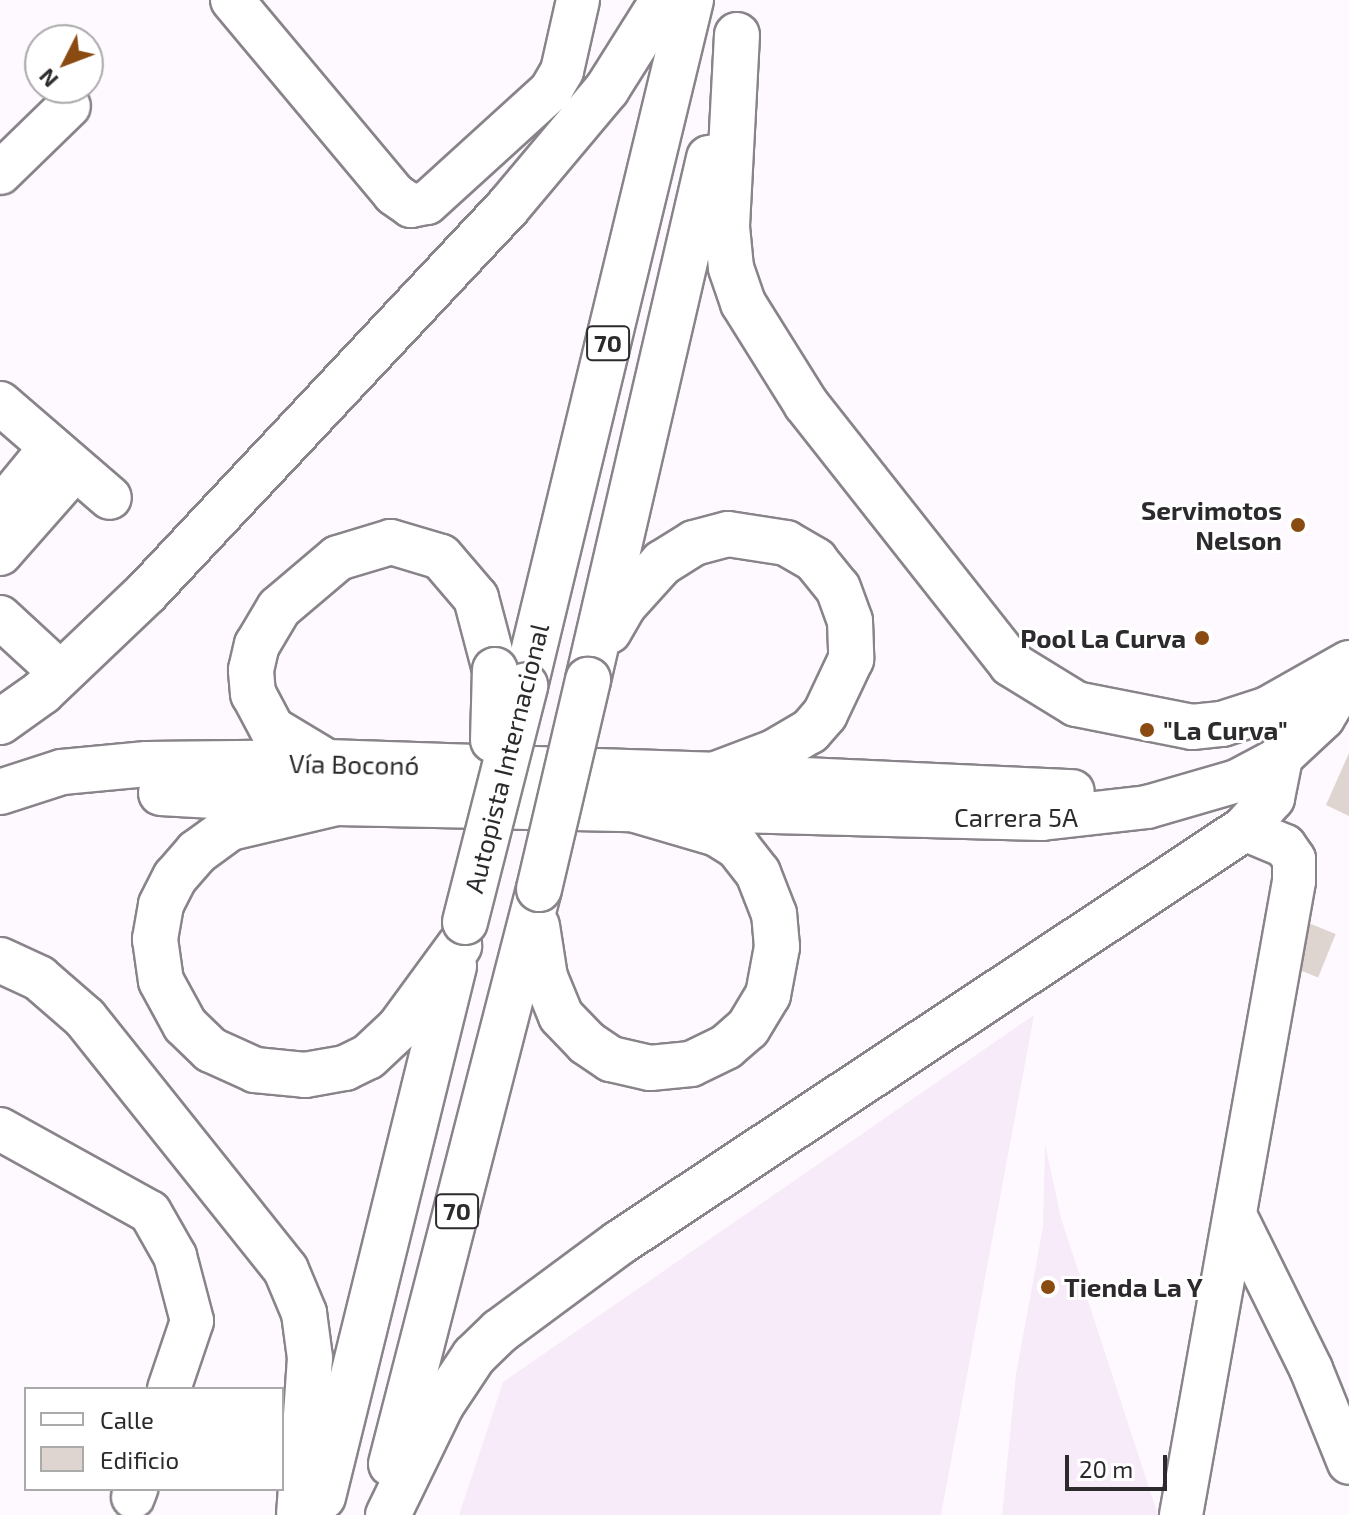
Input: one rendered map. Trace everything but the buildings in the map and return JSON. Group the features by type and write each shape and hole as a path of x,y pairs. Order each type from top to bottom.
{"main road":[{"path":"0,722 62,674 241,495 508,207 607,89 663,0"},
{"name":"Autopista Internacional","path":"318,1515 489,828 510,678 691,0"},
{"path":"742,17 727,227 731,268 743,303 806,404 1011,664 1076,704 1192,727 1222,724 1268,709 1349,666"},
{"name":"70","path":"378,1515 537,898 742,17"},
{"path":"592,669 635,591 662,563 694,543 728,534 754,535 786,543 815,560 838,588 850,621 851,659 837,696 810,731 795,741 713,775"},
{"path":"462,934 399,1028 368,1057 345,1068 305,1075 255,1070 211,1050 185,1025 161,981 155,939 161,905 175,877 197,852 230,828 332,783 272,729 253,694 251,670 257,645 279,608 338,558 391,542 423,547 441,557 476,598 510,678"},
{"path":"388,1515 459,1376 485,1344 531,1305 1244,829 1272,798 1280,758"},
{"name":"Vía Boconó","path":"0,792 87,768 332,783 632,809 717,834 738,847 758,873 774,914 777,947 768,995 748,1028 713,1055 678,1067 636,1067 601,1053 577,1034 554,1003 545,977 537,898"},
{"name":"Vía Boconó","path":"0,813 74,799 332,783 713,775"},
{"path":"0,960 39,978 85,1018 286,1270 304,1313 310,1358 299,1515"}],"street":[{"path":"232,0 394,194 411,206 427,203 551,90 562,71 578,0"},
{"path":"0,173 69,106"},
{"path":"0,403 110,498"},
{"path":"0,509 63,458"},
{"path":"0,554 63,458"},
{"path":"0,617 62,674"},
{"name":"Carrera 5A","path":"713,775 1050,791 1150,785 1200,771 1253,748 1297,719 1349,666"},
{"name":"Carrera 5A","path":"632,809 1079,817 1207,792 1280,758 1323,718 1349,675"},
{"path":"1181,1515 1294,881 1294,859 1285,846 1244,829"},
{"path":"0,1129 150,1212 175,1256 192,1321 170,1387"},
{"path":"1235,1215 1311,1369 1349,1463"}],"shaded area":[{"path":"1034,1015 941,1515 459,1515 503,1382"},
{"path":"1045,1143 1061,1218 1158,1515 1002,1515 1016,1374 1043,1227"}],"place":[{"name":"Servimotos Nelson","path":"1298,525"},
{"name":"Pool La Curva","path":"1202,638"},
{"name":"\"La Curva\"","path":"1147,730"},
{"name":"Tienda La Y","path":"1048,1287"}]}
